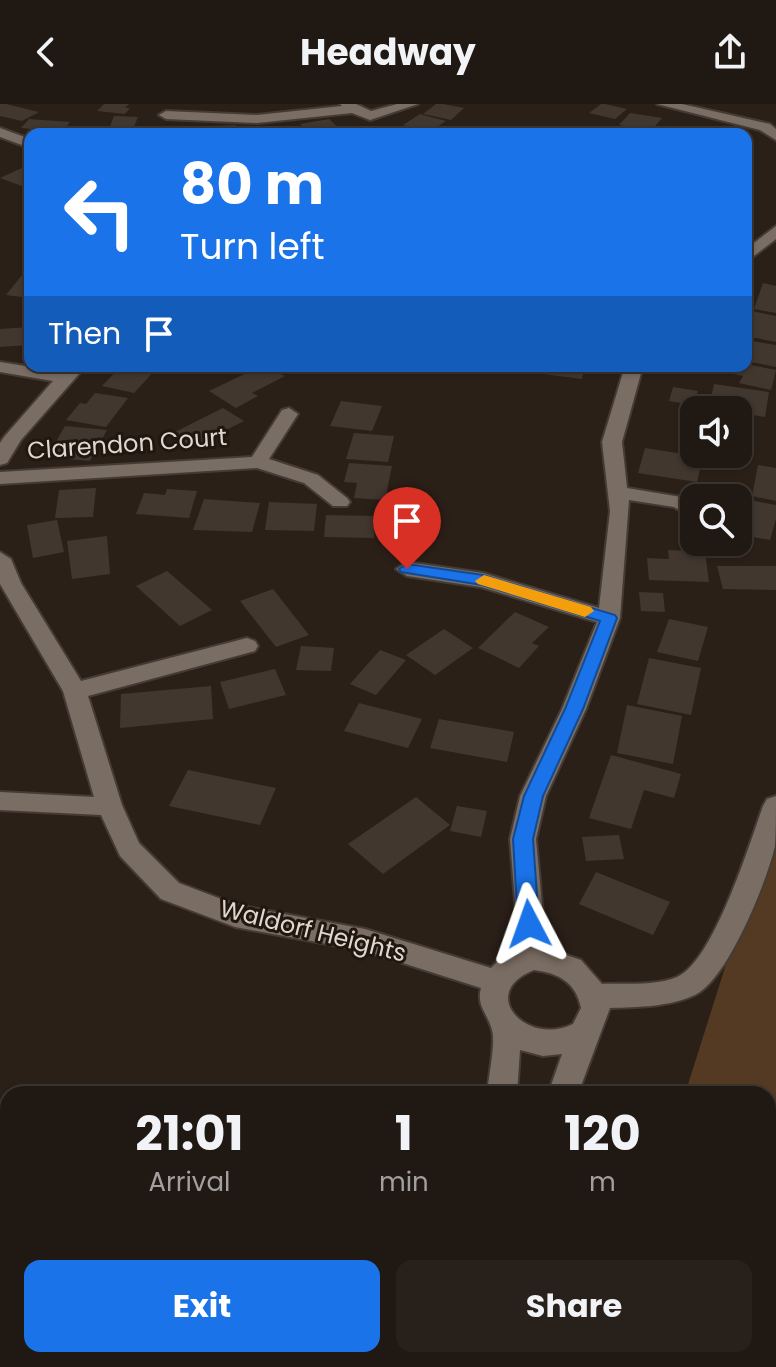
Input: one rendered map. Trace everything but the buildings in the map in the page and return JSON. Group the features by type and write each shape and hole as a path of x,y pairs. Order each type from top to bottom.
{"street":[{"path":"370,116 411,104"},
{"path":"664,104 697,107 772,129"},
{"path":"167,109 257,119 350,106 376,122 370,128"},
{"path":"0,132 24,142"},
{"path":"752,248 776,231"},
{"path":"0,367 24,369"},
{"path":"0,459 13,437 71,372"},
{"path":"533,958 523,839 533,796 574,709 609,618 620,511 612,442 632,372"},
{"path":"289,414 258,462 311,479 340,502"},
{"name":"Clarendon Court","path":"0,478 258,462"},
{"path":"618,492 680,502"},
{"name":"Waldorf Heights","path":"0,559 10,583 75,691 109,805 129,849 170,891 235,916 365,940 496,981"},
{"path":"407,569 483,580 609,618"},
{"path":"75,691 247,646"},
{"path":"0,801 82,807 109,805"},
{"path":"595,996 688,986 708,969 754,869 776,806"},
{"path":"566,1086 595,1008 595,996 582,974 560,961 533,958 515,963 496,981 493,990 495,1011 507,1028 521,1038 538,1044 556,1044 572,1039 585,1029"},
{"path":"503,1086 507,1028"}],"shaded area":[{"path":"776,806 776,1086 688,1086"}],"slow traffic":[{"path":"484,581 585,611"}],"route":[{"path":"407,569 483,580 609,618 574,709 533,796 523,839 529,924"}]}
